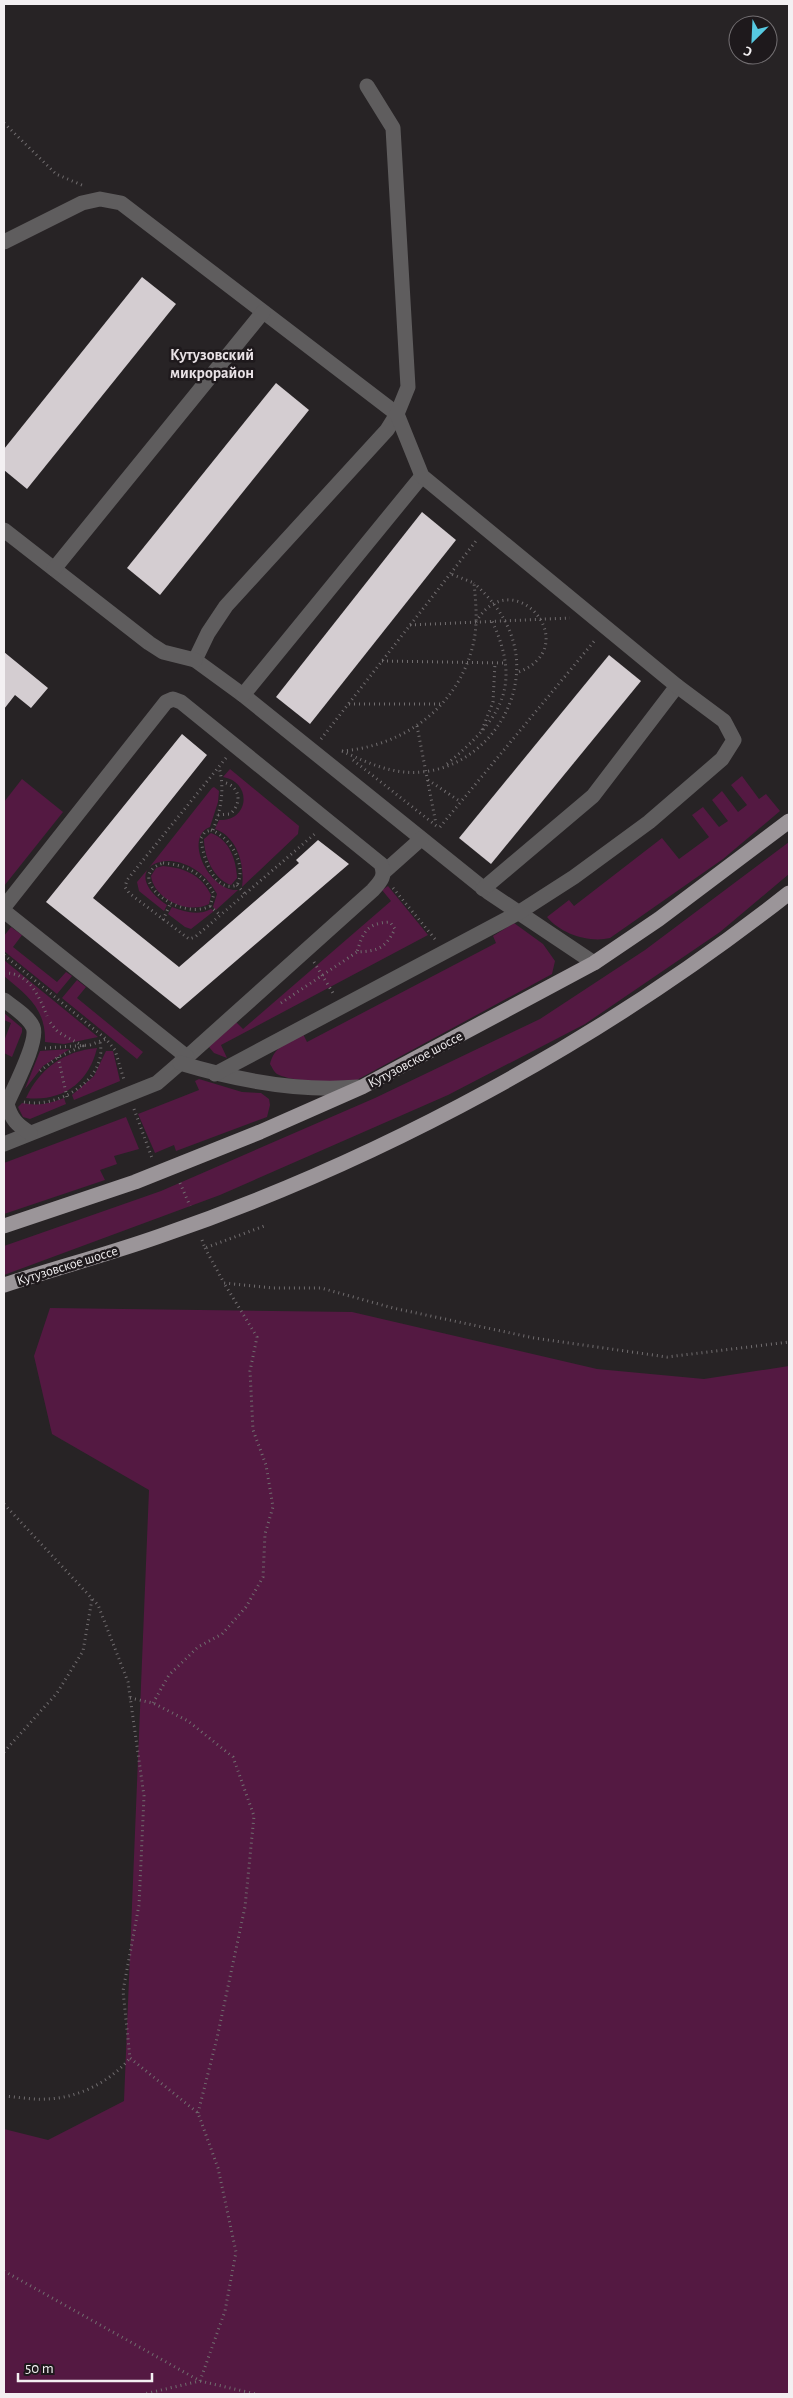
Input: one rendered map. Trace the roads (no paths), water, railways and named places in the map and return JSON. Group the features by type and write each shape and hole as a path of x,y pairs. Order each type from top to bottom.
{"main road":[{"name":"Кутузовское шоссе","path":"4,1226 135,1182 260,1132 362,1087 513,1008 594,963 659,920 789,821"},
{"name":"Кутузовское шоссе","path":"4,1285 162,1236 290,1185 408,1132 480,1094 604,1021 700,959 789,893"}],"lane":[{"path":"195,660 208,633 226,606 387,430 397,414 408,387 393,128 367,86"},
{"path":"4,242 82,203 100,199 121,203 397,414 422,476 677,686 724,721 734,740 722,759 649,822 574,877 518,913 215,1074"},
{"path":"54,569 263,312"},
{"path":"243,695 422,476"},
{"path":"4,530 163,652 195,660 243,695 483,889 594,963"},
{"path":"483,889 593,796 677,686"},
{"path":"4,907 166,702 172,699 181,702 381,864 383,876"},
{"path":"4,1144 127,1088 157,1083 305,951 421,838"},
{"path":"4,911 183,1060 215,1074 253,1081 337,1089 362,1087"},
{"path":"4,1000 27,1019 34,1031 32,1045 5,1105 17,1126 30,1133"}],"district":[{"name":"Кутузовский микрорайон","path":"212,363"}]}
